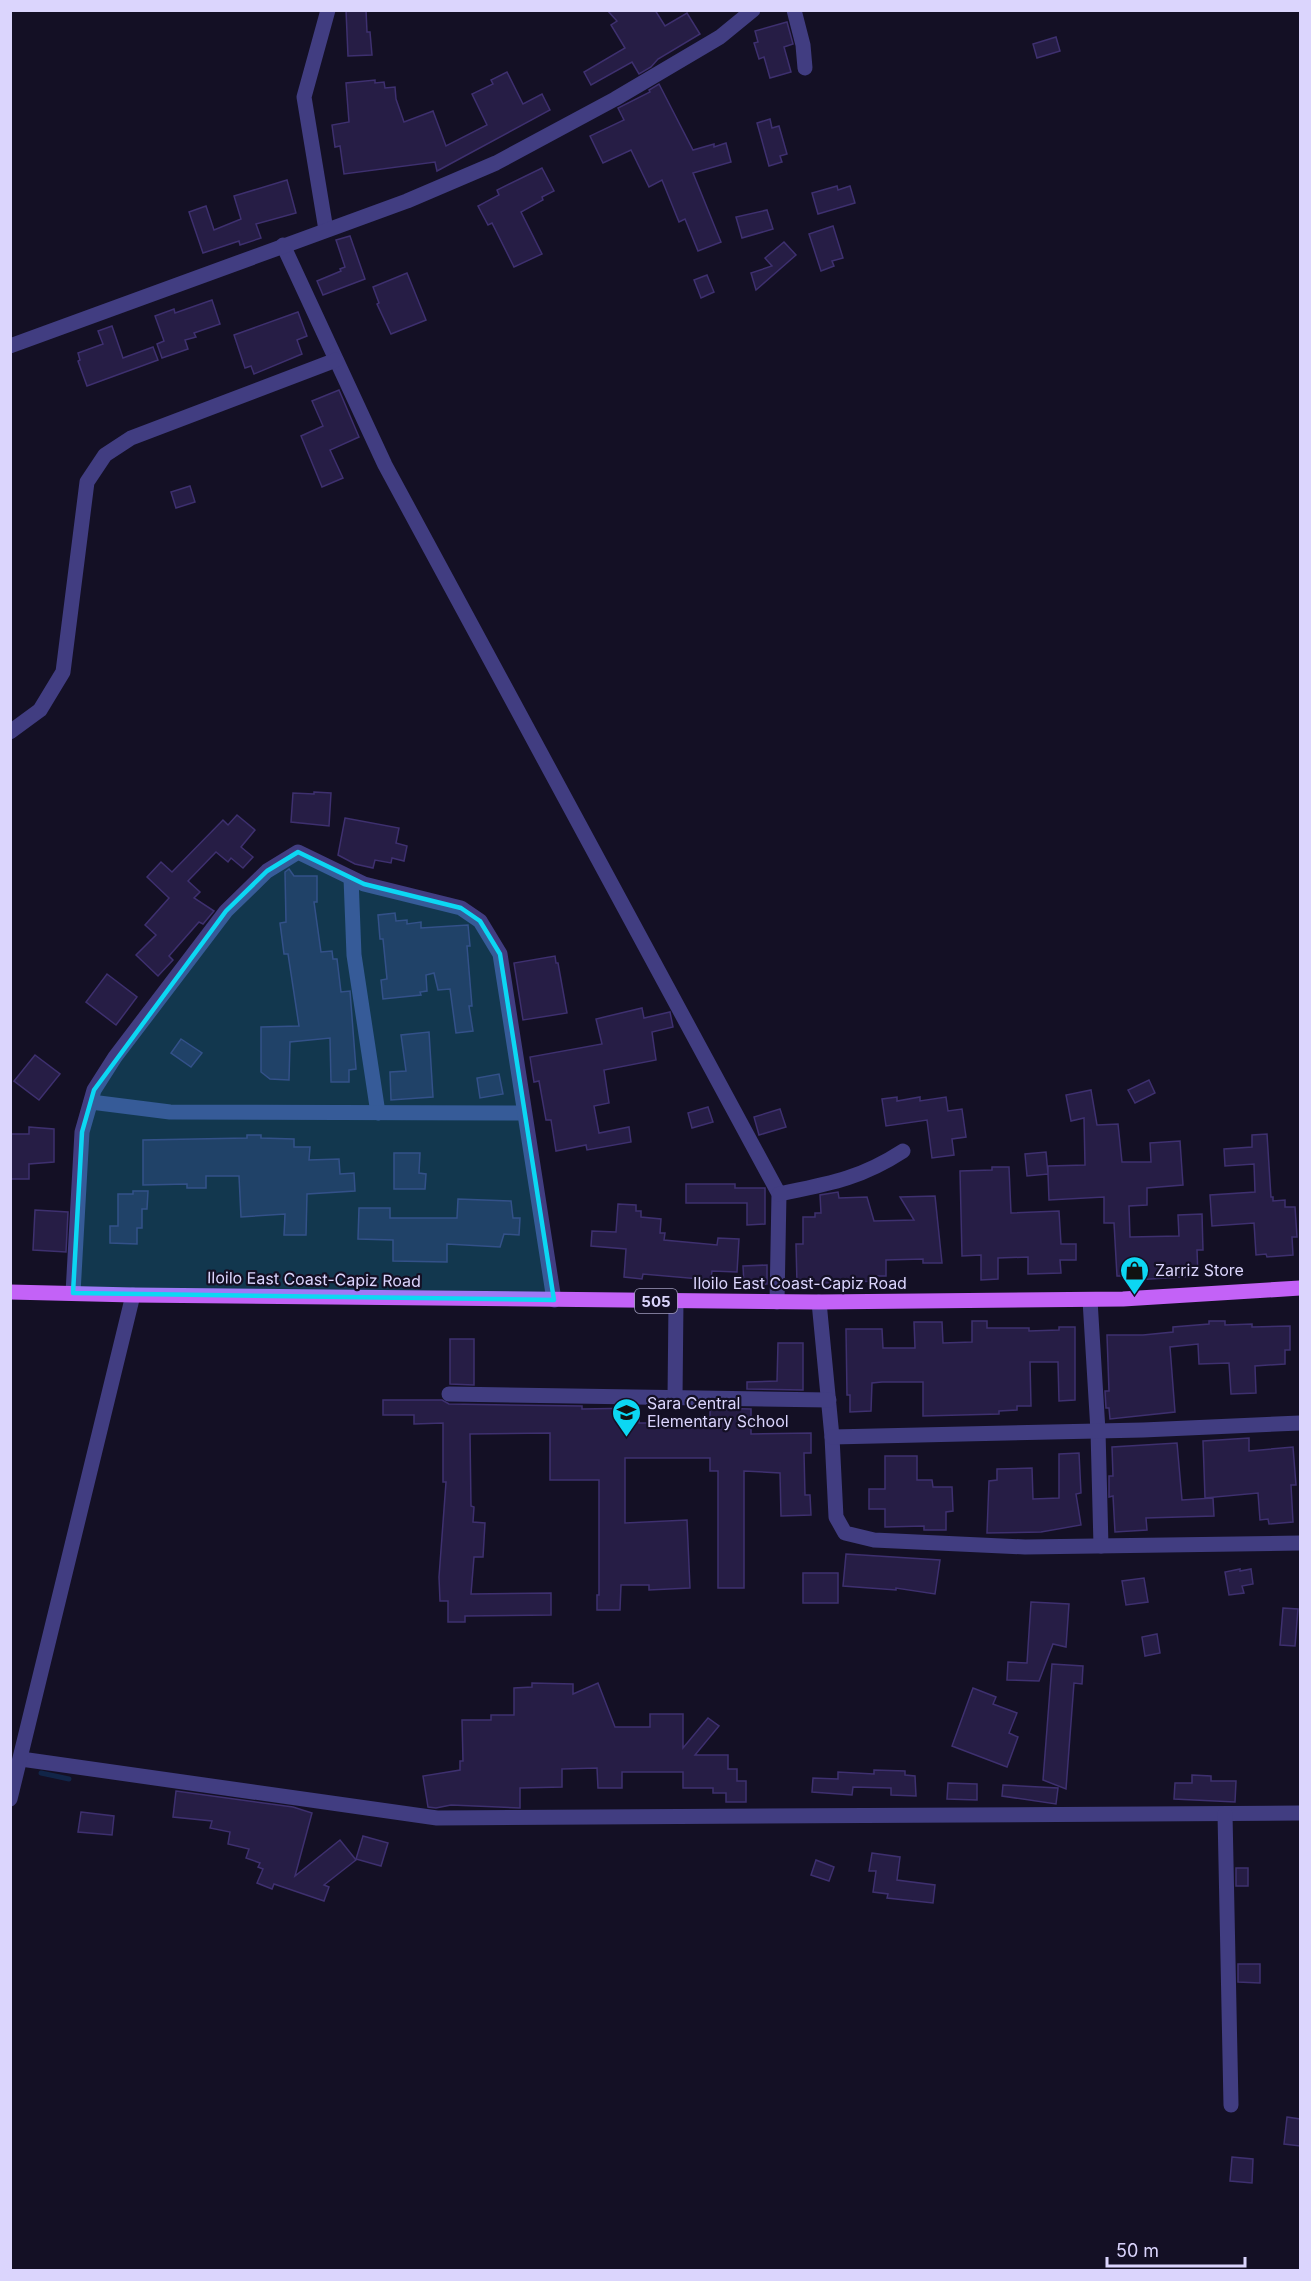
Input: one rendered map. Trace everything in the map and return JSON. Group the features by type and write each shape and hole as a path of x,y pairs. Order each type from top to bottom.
{"main road":[{"name":"Iloilo East Coast-Capiz Road","path":"10,1292 819,1302 1090,1300 1300,1288"}],"street":[{"path":"326,230 304,97 328,10"},
{"path":"10,346 407,201 496,163 615,99 720,37 753,10"},
{"path":"794,10 803,45 805,68"},
{"path":"283,245 385,465 735,1110 778,1194 777,1302"},
{"path":"10,732 40,710 63,672 87,482 105,455 131,438 336,360"},
{"path":"73,1293 82,1132 94,1090 115,1057 226,911 267,871 298,852 364,884 461,908 480,921 500,954 554,1300"},
{"path":"351,878 354,955 378,1113"},
{"path":"91,1102 170,1112 524,1113"},
{"path":"778,1194 846,1180 882,1165 903,1151"},
{"path":"10,1799 133,1295"},
{"path":"1090,1300 1098,1431 1101,1546"},
{"path":"675,1398 676,1301"},
{"path":"819,1302 832,1437 836,1517 845,1533 874,1540 1025,1548 1300,1543"},
{"path":"449,1395 829,1400"},
{"path":"832,1437 1098,1431 1300,1423"},
{"path":"21,1760 437,1818 1300,1813"},
{"path":"1225,1814 1231,2105"}],"highlighted area":[{"path":"298,852 364,884 461,908 480,921 500,954 554,1300 73,1293 82,1132 94,1090 226,911 267,871"}],"building":[{"path":"346,10 366,10 367,32 370,32 372,55 348,56"},
{"path":"607,10 655,10 665,26 687,13 700,34 658,59 651,67 639,74 632,62 591,85 584,72 625,48 611,25 617,21"},
{"path":"787,22 793,44 784,47 791,72 770,78 764,57 759,59 754,43 758,42 755,31"},
{"path":"1056,37 1060,51 1037,58 1033,44"},
{"path":"507,72 523,104 542,94 550,110 437,171 435,162 344,174 340,146 335,147 332,125 349,122 346,83 375,80 375,83 384,82 385,88 395,87 396,99 404,122 433,111 446,146 487,125 472,94 493,84 491,80"},
{"path":"659,84 693,150 726,143 731,162 693,173 721,242 698,251 685,219 679,222 662,180 649,187 631,150 603,163 590,136 624,120 618,108 650,92 649,90"},
{"path":"770,119 772,128 779,126 787,154 780,156 782,162 769,166 757,123"},
{"path":"542,168 554,191 521,212 542,254 514,267 492,223 488,225 478,206 499,195 497,190"},
{"path":"287,180 296,213 256,224 261,238 240,245 239,241 203,253 189,212 206,206 214,230 241,219 234,196"},
{"path":"837,186 838,190 850,186 855,203 818,214 812,193"},
{"path":"767,210 773,229 742,238 736,217"},
{"path":"833,226 843,258 832,261 834,266 821,271 809,234"},
{"path":"350,236 365,279 323,295 317,281 345,267 336,240"},
{"path":"784,242 796,255 756,290 751,273 772,266 765,258"},
{"path":"407,273 426,320 391,334 377,304 379,303 373,287"},
{"path":"707,275 714,292 701,298 694,280"},
{"path":"212,300 220,324 194,333 196,337 185,340 188,349 162,358 157,344 164,341 155,316 174,309 175,313"},
{"path":"298,312 307,336 297,340 302,354 254,374 251,366 245,368 234,335"},
{"path":"112,326 123,358 153,347 158,360 87,386 78,361 80,360 78,353 103,344 98,331"},
{"path":"339,390 359,437 330,450 343,478 322,487 301,436 323,426 312,401"},
{"path":"190,486 195,502 176,508 171,492"},
{"path":"314,792 331,793 329,826 291,822 293,793 314,794"},
{"path":"237,815 255,830 241,847 253,857 243,868 231,858 228,862 216,852 188,881 200,892 194,898 214,911 203,924 199,922 169,956 173,960 158,976 136,955 156,935 145,925 169,898 147,877 161,862 172,872 223,820 228,825"},
{"path":"345,818 399,828 396,843 407,846 404,861 392,858 391,863 375,860 373,868 355,864 338,855"},
{"path":"289,869 294,876 317,876 317,902 314,902 321,952 332,951 333,959 337,959 341,992 350,991 356,1069 349,1070 349,1082 331,1082 330,1038 290,1042 289,1080 270,1079 261,1072 261,1027 299,1026 288,954 284,954 280,923 286,922 285,872"},
{"path":"395,913 396,921 407,920 407,924 421,922 421,928 468,925 470,946 467,946 472,1006 469,1006 473,1031 456,1033 450,989 438,990 434,973 426,975 427,991 420,992 421,995 383,999 381,980 387,979 378,915"},
{"path":"555,956 567,1013 523,1020 514,963"},
{"path":"107,974 137,997 116,1025 86,1002"},
{"path":"642,1008 644,1018 670,1012 673,1027 652,1032 656,1060 604,1070 609,1103 594,1106 599,1133 629,1127 631,1142 587,1150 586,1145 556,1151 551,1120 546,1120 539,1081 534,1082 530,1057 602,1044 596,1019"},
{"path":"429,1032 433,1097 391,1100 390,1072 406,1071 401,1035"},
{"path":"181,1039 202,1053 191,1067 171,1053"},
{"path":"35,1055 60,1074 39,1100 14,1081"},
{"path":"499,1074 503,1094 480,1098 477,1078"},
{"path":"1149,1080 1155,1093 1135,1103 1128,1090"},
{"path":"1091,1090 1097,1125 1118,1124 1122,1162 1151,1162 1150,1143 1180,1141 1183,1185 1147,1188 1147,1205 1129,1206 1130,1237 1179,1236 1178,1215 1202,1214 1203,1250 1197,1250 1198,1276 1135,1280 1135,1276 1117,1276 1114,1223 1104,1223 1104,1197 1049,1200 1048,1166 1085,1165 1084,1118 1071,1121 1066,1095"},
{"path":"897,1097 897,1101 920,1097 920,1101 946,1097 948,1111 962,1109 966,1137 952,1139 954,1155 932,1158 927,1120 886,1126 882,1099"},
{"path":"708,1107 713,1122 692,1128 688,1113"},
{"path":"780,1109 786,1127 759,1135 754,1117"},
{"path":"29,1127 54,1129 54,1162 29,1164 29,1179 10,1179 10,1134 29,1134"},
{"path":"1267,1134 1271,1197 1273,1201 1285,1200 1285,1207 1295,1207 1297,1237 1292,1237 1293,1255 1267,1257 1266,1254 1256,1255 1254,1223 1212,1226 1210,1195 1255,1192 1254,1164 1225,1166 1224,1149 1252,1147 1252,1135"},
{"path":"247,1135 261,1135 261,1138 294,1139 294,1147 310,1147 309,1160 339,1159 340,1174 354,1173 355,1191 307,1194 306,1235 284,1235 285,1214 241,1217 239,1176 206,1176 206,1188 187,1188 187,1184 143,1185 143,1140 247,1138"},
{"path":"1046,1152 1048,1174 1027,1176 1025,1154"},
{"path":"394,1153 420,1153 419,1173 426,1174 425,1189 394,1189"},
{"path":"992,1167 1009,1167 1011,1213 1059,1211 1061,1244 1076,1244 1076,1260 1060,1260 1061,1273 1028,1274 1028,1257 998,1258 998,1279 981,1280 981,1255 962,1256 960,1171 992,1170"},
{"path":"686,1184 735,1184 735,1188 765,1188 765,1224 747,1225 747,1203 686,1203"},
{"path":"133,1191 148,1191 147,1209 142,1209 142,1228 137,1228 137,1244 110,1243 110,1226 118,1226 118,1194 133,1194"},
{"path":"838,1192 839,1198 867,1197 874,1221 914,1220 900,1197 935,1196 942,1263 923,1263 923,1259 886,1260 886,1276 877,1276 876,1281 797,1284 796,1244 803,1244 803,1217 815,1217 815,1213 821,1213 820,1195"},
{"path":"458,1199 511,1201 513,1218 520,1218 519,1235 504,1234 500,1247 447,1244 447,1262 393,1261 393,1240 358,1239 359,1208 390,1208 390,1218 457,1218"},
{"path":"618,1204 636,1205 636,1211 641,1211 641,1217 661,1219 660,1233 665,1233 664,1240 717,1245 718,1238 739,1239 737,1272 712,1271 711,1280 643,1274 642,1279 624,1277 626,1249 591,1246 592,1231 616,1232"},
{"path":"35,1210 68,1212 66,1252 33,1250"},
{"path":"767,1265 767,1284 744,1285 743,1266"},
{"path":"972,1321 987,1321 987,1328 1029,1328 1029,1331 1075,1327 1075,1400 1059,1401 1058,1362 1030,1362 1031,1406 1017,1406 1017,1410 999,1411 999,1414 923,1416 923,1382 882,1382 872,1383 871,1411 850,1412 850,1395 847,1395 846,1329 882,1329 883,1348 915,1348 914,1322 942,1322 943,1343 972,1342"},
{"path":"1209,1321 1225,1321 1225,1325 1252,1324 1252,1327 1290,1326 1290,1350 1285,1350 1285,1364 1255,1366 1256,1393 1231,1394 1229,1363 1199,1364 1198,1344 1170,1347 1175,1412 1110,1419 1109,1408 1106,1408 1105,1391 1109,1391 1107,1335 1173,1332 1173,1327 1209,1324"},
{"path":"450,1339 474,1339 474,1385 450,1384"},
{"path":"778,1343 803,1343 803,1390 747,1389 747,1382 777,1381"},
{"path":"383,1400 442,1400 449,1404 582,1406 582,1409 639,1408 639,1423 710,1423 710,1408 751,1409 751,1434 811,1433 811,1453 804,1453 805,1495 810,1495 811,1515 781,1516 780,1473 744,1471 744,1588 718,1588 718,1471 710,1471 710,1458 625,1458 625,1523 687,1520 690,1588 649,1590 649,1585 621,1585 620,1610 597,1610 599,1480 550,1480 550,1433 470,1434 473,1522 485,1523 483,1557 474,1557 471,1594 551,1593 551,1615 465,1616 465,1622 448,1622 448,1601 440,1601 439,1577 446,1482 443,1482 443,1423 414,1424 414,1415 383,1415"},
{"path":"1249,1438 1249,1451 1293,1447 1296,1485 1291,1485 1293,1522 1269,1524 1268,1519 1260,1520 1258,1493 1205,1498 1203,1441"},
{"path":"1177,1443 1182,1500 1213,1498 1214,1516 1146,1518 1147,1530 1115,1532 1113,1496 1109,1497 1109,1476 1113,1476 1112,1447"},
{"path":"1079,1453 1081,1493 1076,1494 1081,1525 1041,1532 987,1533 989,1481 997,1480 997,1469 1032,1468 1033,1499 1059,1498 1059,1454"},
{"path":"885,1456 917,1456 917,1480 932,1480 933,1487 952,1487 953,1511 946,1512 946,1530 924,1530 924,1526 885,1527 885,1509 869,1509 869,1489 885,1489"},
{"path":"846,1554 940,1560 935,1594 896,1588 896,1590 843,1586"},
{"path":"1240,1569 1240,1571 1251,1569 1253,1584 1242,1586 1244,1593 1229,1595 1225,1572"},
{"path":"803,1573 838,1573 838,1603 803,1603"},
{"path":"1144,1578 1148,1602 1126,1605 1122,1581"},
{"path":"1031,1602 1069,1604 1066,1647 1053,1644 1039,1681 1007,1680 1008,1662 1027,1663"},
{"path":"1283,1608 1298,1609 1295,1646 1280,1645"},
{"path":"1157,1634 1160,1653 1145,1656 1142,1637"},
{"path":"1052,1664 1083,1666 1082,1684 1074,1683 1066,1789 1043,1780"},
{"path":"532,1683 573,1684 573,1694 598,1683 615,1727 650,1727 650,1714 683,1714 683,1748 708,1718 719,1726 695,1755 728,1755 728,1769 737,1769 737,1781 746,1781 746,1802 726,1802 726,1793 713,1793 713,1788 683,1788 683,1772 622,1772 622,1788 598,1788 597,1768 562,1769 562,1787 520,1788 520,1808 451,1805 428,1807 423,1776 460,1770 460,1761 463,1761 462,1720 491,1720 491,1715 514,1715 514,1688 532,1687"},
{"path":"973,1688 996,1697 993,1704 1017,1713 1009,1733 1018,1737 1007,1767 952,1746"},
{"path":"874,1770 905,1771 905,1775 915,1776 916,1796 891,1795 891,1788 853,1787 852,1795 812,1792 813,1778 838,1779 838,1772 874,1774"},
{"path":"1192,1775 1211,1776 1211,1781 1236,1781 1235,1802 1174,1799 1175,1783 1192,1783"},
{"path":"948,1783 977,1784 977,1800 947,1799"},
{"path":"1003,1785 1058,1788 1056,1804 1002,1796"},
{"path":"176,1791 293,1807 312,1813 295,1876 340,1840 356,1860 324,1885 329,1887 324,1901 274,1884 272,1889 257,1883 263,1869 258,1867 260,1863 246,1858 249,1849 228,1844 230,1832 210,1828 212,1821 173,1817"},
{"path":"81,1812 114,1816 112,1835 78,1832"},
{"path":"363,1836 388,1843 381,1866 356,1859"},
{"path":"872,1853 900,1857 897,1880 935,1885 933,1903 887,1898 888,1894 873,1892 876,1871 869,1871"},
{"path":"816,1860 834,1867 829,1881 811,1875"},
{"path":"1236,1868 1248,1868 1248,1886 1236,1886"},
{"path":"1238,1964 1260,1964 1260,1983 1238,1982"},
{"path":"1287,2117 1300,2119 1300,2146 1284,2144"},
{"path":"1232,2157 1253,2159 1252,2183 1230,2181"}],"waterway":[{"path":"41,1773 69,1779"}],"place":[{"name":"Zarriz Store","path":"1134,1296"},
{"name":"Sara Central Elementary School","path":"626,1438"}]}
